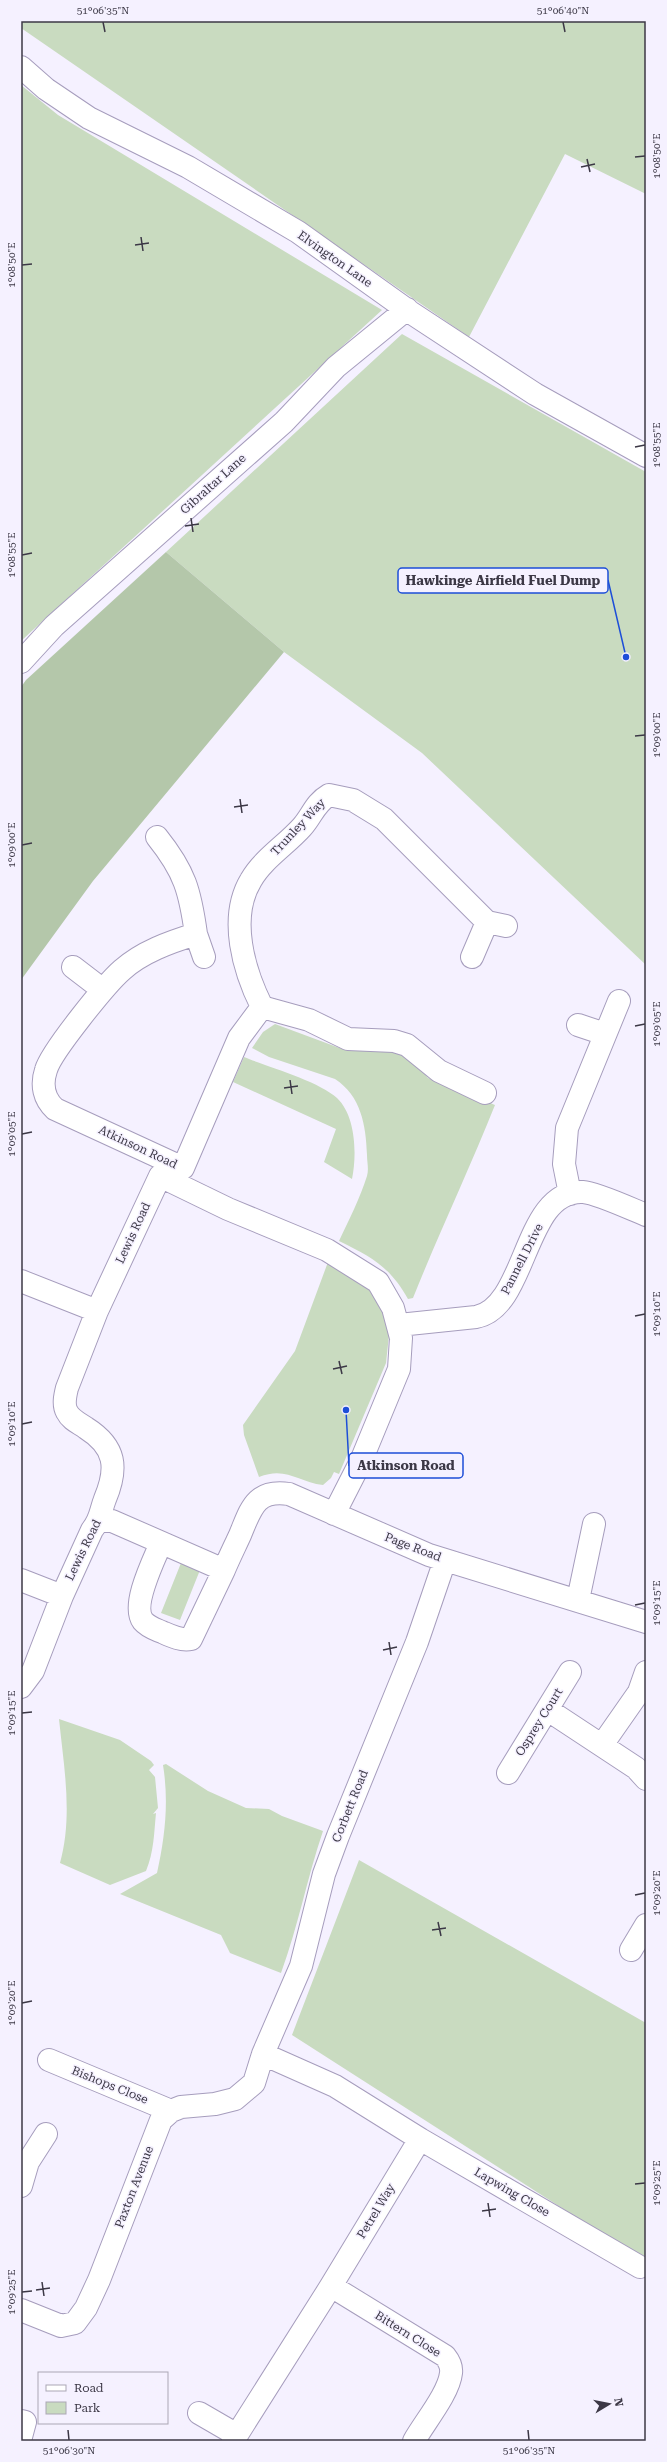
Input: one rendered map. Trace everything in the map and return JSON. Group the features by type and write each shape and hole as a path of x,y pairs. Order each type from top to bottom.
{"street":[{"name":"Elvington Lane","path":"21,67 46,89 89,118 188,167 298,232 407,309 535,394 646,456"},
{"name":"Gibraltar Lane","path":"21,662 54,626 284,422 336,367 407,309"},
{"name":"Trunley Way","path":"262,1006 248,973 241,940 240,924 244,896 250,880 258,870 302,827 321,799 329,795 353,800 384,819 496,924 472,957"},
{"path":"157,837 173,856 186,882 196,934 204,957"},
{"name":"Atkinson Road","path":"183,1168 55,1109 47,1101 44,1081 46,1069 103,990 129,966 165,944 196,934"},
{"path":"73,967 103,990"},
{"path":"570,1194 564,1164 567,1128 619,1001"},
{"path":"183,1168 239,1038 262,1006 309,1020 348,1039 394,1041 407,1045 439,1071 485,1093"},
{"path":"578,1025 605,1034"},
{"name":"Atkinson Road","path":"160,1176 183,1168"},
{"name":"Atkinson Road","path":"160,1176 228,1209 327,1250 378,1282 389,1300 399,1325 401,1348 398,1370 361,1461 334,1514"},
{"name":"Lewis Road","path":"21,1687 27,1681 37,1662 62,1596 92,1530 99,1521 112,1481 112,1456 99,1437 70,1417 66,1411 65,1398 70,1380 96,1311 160,1176"},
{"name":"Pannell Drive","path":"399,1325 476,1317 488,1314 505,1293 552,1204 570,1194 584,1192 646,1215"},
{"path":"21,1281 96,1311"},
{"name":"Page Road","path":"162,1543 139,1602 142,1620 150,1627 181,1639 191,1638 224,1570 249,1511 255,1502 264,1496 279,1492 289,1494 409,1548 646,1622"},
{"path":"99,1521 112,1521 224,1570"},
{"path":"578,1600 594,1524"},
{"name":"Corbett Road","path":"263,2054 301,1966 324,1874 417,1642 445,1560"},
{"path":"21,1580 62,1596"},
{"name":"Osprey Court","path":"508,1773 570,1672"},
{"path":"602,1745 639,1692 646,1672"},
{"path":"548,1710 636,1768 646,1779"},
{"path":"631,1950 646,1925"},
{"path":"171,2111 192,2105 215,2104 235,2099 254,2083 263,2054 335,2086 420,2139"},
{"name":"Bishops Close","path":"49,2060 171,2111"},
{"name":"Paxton Avenue","path":"21,2310 61,2326 76,2323 81,2317 99,2280 161,2120 171,2111"},
{"path":"21,2186 28,2162 46,2134"},
{"name":"Lapwing Close","path":"420,2139 599,2251 640,2267"},
{"name":"Petrel Way","path":"199,2413 235,2438 331,2286 420,2139"},
{"name":"Bittern Close","path":"331,2286 445,2356 449,2362 451,2372 446,2387 414,2441"},
{"path":"21,2421 26,2422 21,2437"}],"green space":[{"path":"21,21 646,21 646,194 565,154 469,337 21,28"},
{"path":"21,85 58,115 382,310 21,641"},
{"path":"402,334 646,472 646,965 422,753 284,652 166,552"},
{"path":"166,552 284,652 93,881 21,980 21,687 26,680"},
{"path":"275,1024 345,1050 387,1051 405,1055 419,1066 428,1078 495,1105 413,1298 408,1299 394,1279 379,1264 361,1252 339,1241 358,1201 368,1173 363,1122 351,1094 335,1079 269,1057 252,1048 263,1032"},
{"path":"244,1057 306,1080 337,1098 348,1115 354,1136 354,1169 352,1179 324,1162 336,1129 233,1082"},
{"path":"328,1262 368,1287 382,1308 389,1335 386,1363 339,1474 334,1472 331,1478 323,1485 277,1473 259,1477 244,1435 243,1425 295,1351"},
{"path":"181,1563 200,1570 180,1620 161,1613"},
{"path":"59,1719 120,1740 151,1761 154,1765 149,1770 155,1777 158,1808 153,1814 156,1813 153,1842 151,1857 146,1871 110,1885 60,1863 64,1845 67,1810"},
{"path":"166,1764 208,1791 246,1808 269,1809 282,1816 323,1831 281,1973 230,1953 221,1935 120,1894 157,1873 165,1819 166,1792 163,1765"},
{"path":"359,1860 646,2023 646,2262 292,2035"}],"place":[{"name":"Hawkinge Airfield Fuel Dump","path":"626,657"},
{"name":"Atkinson Road","path":"346,1410"}]}
